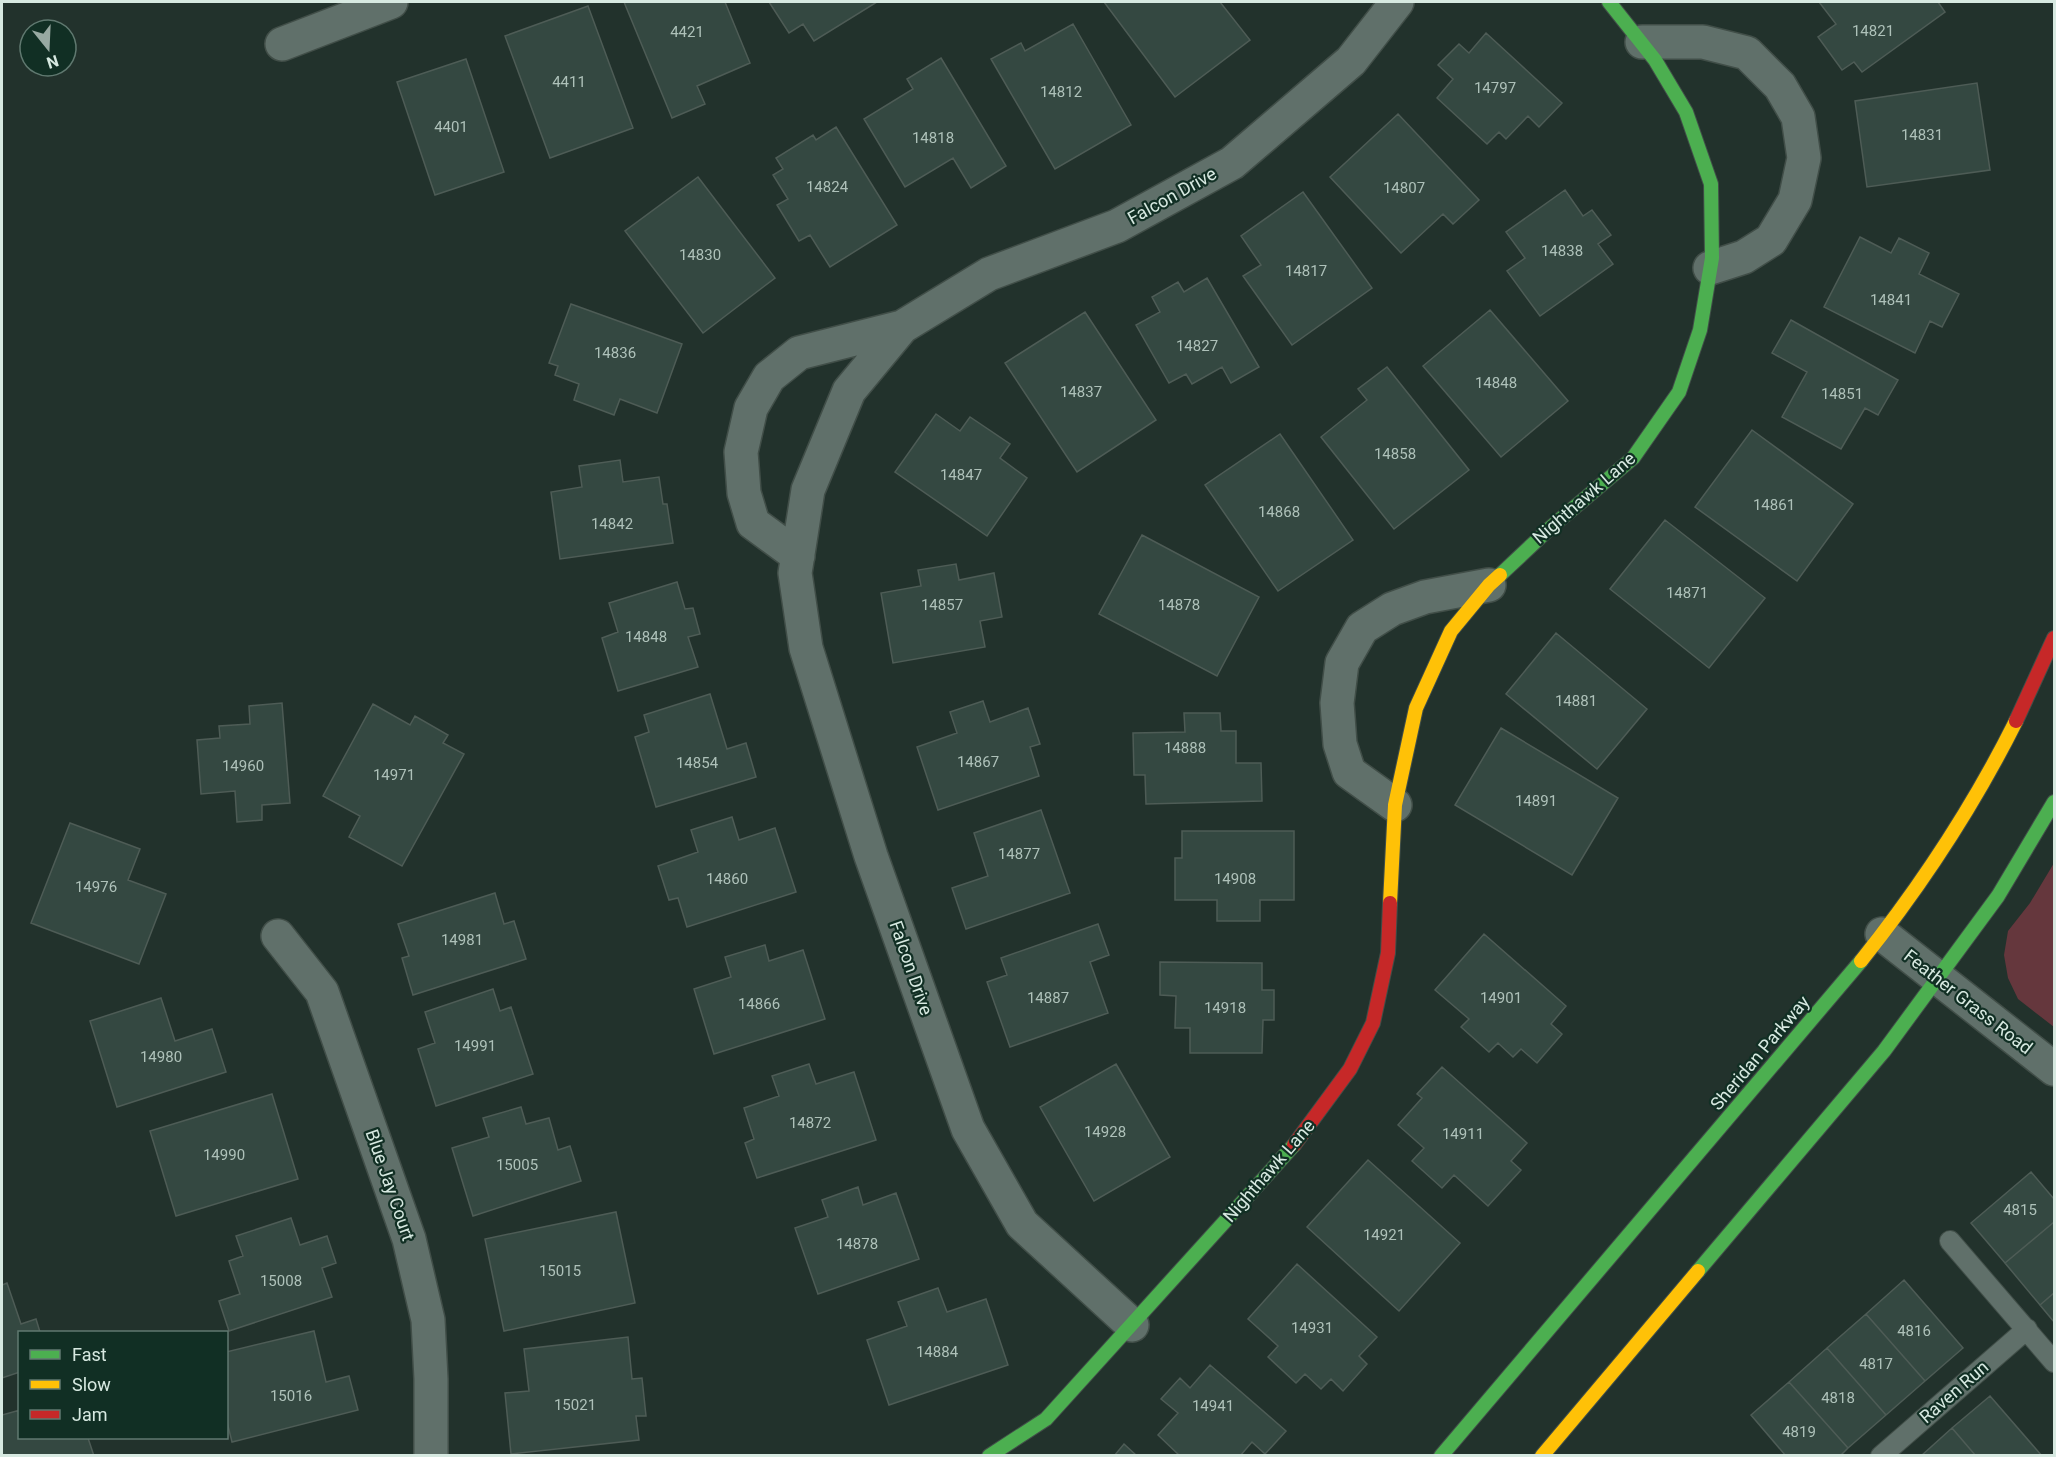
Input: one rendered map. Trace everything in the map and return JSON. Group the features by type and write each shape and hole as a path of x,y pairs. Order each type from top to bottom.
{"main road":[{"name":"Nighthawk Lane","path":"989,1455 1046,1419 1298,1140 1350,1069 1373,1023 1388,953 1395,805 1416,708 1451,631 1489,585 1550,528 1633,458 1679,392 1700,330 1712,258 1711,184 1686,112 1655,60 1609,2"},
{"name":"Sheridan Parkway","path":"1441,1455 1738,1108 1882,934 1921,882 1991,768 2022,710 2055,638"},
{"path":"1542,1455 1884,1051 1998,896 2055,802"}],"street":[{"path":"282,44 391,2"},
{"name":"Falcon Drive","path":"798,556 753,523 744,493 741,452 751,408 769,377 799,353 902,327 989,274 1116,226 1232,163 1351,61 1397,2"},
{"path":"1642,42 1703,42 1747,52 1780,86 1798,117 1803,158 1795,200 1771,240 1744,257 1710,268"},
{"name":"Falcon Drive","path":"902,327 849,391 808,490 795,573 806,648 871,856 968,1129 1022,1224 1132,1325"},
{"path":"1395,805 1349,772 1340,744 1337,703 1342,663 1362,628 1392,609 1425,597 1489,585"},
{"name":"Feather Grass Road","path":"1882,934 2055,1069"},
{"name":"Blue Jay Court","path":"278,936 322,992 409,1239 428,1320 432,1379 431,1455"}],"lane":[{"path":"1950,1241 2055,1362"},
{"name":"Raven Run","path":"1881,1455 2027,1329"}],"shaded area":[{"path":"2054,863 2054,1027 2018,999 2008,978 2004,955 2008,931 2030,903"}],"building":[{"path":"624,2 725,2 750,63 697,86 705,104 672,118"},
{"path":"769,2 877,2 814,41 803,24 789,33"},
{"path":"1104,2 1220,2 1250,40 1175,97"},
{"path":"1819,2 1938,2 1945,12 1862,72 1854,62 1842,70 1818,37 1836,24"},
{"path":"588,6 633,128 550,158 505,36"},
{"path":"1073,24 1131,125 1055,169 991,59 1021,43 1025,51"},
{"path":"1486,33 1562,103 1539,127 1528,116 1506,139 1499,132 1487,144 1437,98 1453,79 1438,65 1459,44 1469,53"},
{"path":"941,58 1006,166 971,188 953,158 905,187 864,119 913,89 907,79"},
{"path":"466,59 504,172 435,195 397,82"},
{"path":"1977,83 1990,170 1867,187 1855,101"},
{"path":"1398,114 1479,200 1453,224 1443,214 1401,253 1330,177"},
{"path":"836,127 897,225 830,267 810,235 799,241 777,205 788,199 773,175 783,169 776,158 813,135 816,140"},
{"path":"698,177 775,278 703,333 625,231"},
{"path":"1565,190 1583,216 1592,210 1611,235 1598,244 1613,264 1540,316 1507,271 1525,258 1506,232"},
{"path":"1303,192 1372,288 1292,345 1243,276 1261,265 1241,236"},
{"path":"1860,237 1891,253 1899,238 1929,253 1919,274 1959,294 1942,327 1930,321 1915,353 1824,307"},
{"path":"1207,278 1259,367 1231,383 1222,367 1192,384 1186,374 1169,383 1136,325 1160,312 1152,297 1178,282 1184,292"},
{"path":"571,304 682,344 657,413 620,399 614,415 574,400 579,384 555,375 558,366 549,363"},
{"path":"1490,310 1568,401 1501,457 1423,366"},
{"path":"1085,312 1156,420 1077,472 1005,363"},
{"path":"1791,320 1898,380 1878,415 1865,408 1841,449 1782,417 1807,372 1772,353"},
{"path":"1387,367 1469,470 1394,529 1321,437 1367,400 1358,389"},
{"path":"936,414 960,431 970,417 1010,444 1000,458 1027,478 987,536 895,472"},
{"path":"1752,430 1853,504 1797,581 1695,507"},
{"path":"1280,434 1353,540 1278,591 1205,485"},
{"path":"620,460 623,482 659,477 663,504 667,504 673,543 560,559 551,492 582,487 579,466"},
{"path":"1665,520 1765,598 1709,668 1610,589"},
{"path":"1142,535 1259,597 1217,676 1099,614"},
{"path":"956,564 959,580 994,573 1002,617 980,621 985,647 893,663 881,593 921,586 918,570"},
{"path":"677,582 685,609 693,608 700,634 688,637 698,667 618,691 602,638 618,632 609,603"},
{"path":"1556,633 1647,709 1597,769 1506,694"},
{"path":"710,694 727,749 746,743 756,777 656,807 635,737 649,732 644,715"},
{"path":"983,701 990,722 1028,708 1040,744 1030,747 1039,776 938,810 917,747 957,733 950,712"},
{"path":"282,703 290,803 262,805 262,820 237,822 235,791 201,794 197,740 220,738 219,726 250,724 249,706"},
{"path":"373,704 410,725 415,716 448,735 443,743 464,754 402,866 349,837 360,816 323,796"},
{"path":"1184,713 1220,713 1221,731 1236,731 1236,763 1261,763 1262,801 1146,804 1145,775 1134,775 1133,733 1185,732"},
{"path":"1501,728 1618,798 1572,875 1455,805"},
{"path":"1041,810 1070,893 966,929 952,888 988,876 974,833"},
{"path":"732,817 739,840 775,828 796,892 687,927 678,898 669,900 658,866 698,852 691,830"},
{"path":"70,823 140,849 128,880 166,894 139,964 31,923"},
{"path":"1182,831 1294,831 1294,900 1260,900 1260,921 1217,921 1217,900 1175,900 1175,858 1182,858"},
{"path":"495,893 504,924 514,921 526,959 413,995 402,958 409,956 398,924"},
{"path":"1098,924 1109,955 1090,962 1108,1013 1010,1047 987,982 1007,975 1001,958"},
{"path":"1484,934 1566,1006 1551,1024 1562,1034 1537,1063 1521,1049 1513,1057 1498,1043 1489,1052 1461,1027 1469,1019 1435,990"},
{"path":"765,945 769,961 803,950 825,1019 714,1054 694,989 731,977 725,957"},
{"path":"1160,962 1262,963 1262,990 1274,990 1274,1020 1263,1020 1262,1053 1190,1053 1190,1028 1175,1028 1176,996 1160,995"},
{"path":"493,989 500,1011 511,1007 533,1074 436,1106 418,1049 435,1043 425,1012"},
{"path":"161,998 175,1041 212,1029 226,1072 117,1107 90,1021"},
{"path":"809,1064 816,1084 854,1072 876,1140 757,1178 745,1143 754,1139 744,1108 779,1096 772,1076"},
{"path":"1116,1064 1170,1157 1094,1201 1040,1107"},
{"path":"1442,1067 1527,1143 1511,1161 1521,1170 1488,1206 1454,1175 1442,1188 1412,1161 1424,1148 1398,1125 1422,1098 1417,1094"},
{"path":"272,1094 298,1179 176,1216 150,1131"},
{"path":"521,1107 526,1124 549,1118 558,1150 570,1146 581,1181 473,1216 452,1148 489,1137 483,1118"},
{"path":"1368,1160 1460,1243 1399,1311 1307,1227"},
{"path":"2031,1172 2054,1199 2054,1222 2005,1263 1971,1223"},
{"path":"858,1187 863,1205 896,1193 919,1259 818,1294 795,1228 828,1217 822,1200"},
{"path":"616,1212 635,1303 504,1331 485,1239"},
{"path":"291,1218 300,1245 327,1236 336,1263 322,1268 332,1297 229,1331 219,1301 240,1294 229,1261 243,1256 236,1236"},
{"path":"2054,1222 2054,1293 2040,1305 2005,1263"},
{"path":"1297,1264 1377,1337 1359,1356 1367,1364 1343,1391 1331,1379 1321,1389 1305,1374 1296,1383 1268,1357 1278,1346 1248,1319"},
{"path":"1904,1280 1963,1348 1925,1381 1866,1314"},
{"path":"7,1283 21,1324 36,1319 40,1331 18,1331 18,1373 2,1378 2,1285"},
{"path":"938,1288 947,1312 986,1299 1008,1365 889,1405 867,1340 907,1326 898,1302"},
{"path":"2054,1293 2054,1322 2040,1305"},
{"path":"1866,1314 1925,1381 1886,1415 1827,1348"},
{"path":"314,1331 326,1382 349,1376 358,1410 232,1442 228,1426 228,1352"},
{"path":"628,1337 632,1379 642,1378 646,1416 636,1416 639,1440 511,1454 505,1393 529,1391 524,1349"},
{"path":"1827,1348 1886,1415 1848,1448 1789,1382"},
{"path":"1210,1365 1286,1431 1265,1454 1252,1442 1240,1456 1180,1456 1158,1435 1178,1413 1161,1399 1180,1378 1190,1388"},
{"path":"1789,1382 1848,1448 1840,1456 1786,1456 1751,1415"},
{"path":"1990,1396 2042,1456 1976,1456 1952,1428"},
{"path":"18,1411 18,1439 88,1439 94,1456 2,1456 2,1415"},
{"path":"1952,1428 1976,1456 1921,1456"},
{"path":"1124,1444 1137,1456 1114,1456"}],"traffic: fast":[{"path":"1500,575 1550,528 1633,458 1679,392 1700,330 1712,258 1711,184 1686,112 1655,60 1609,2"},
{"path":"1698,1271 1884,1051 1998,896 2054,802"},
{"path":"1441,1456 1861,961"},
{"path":"989,1456 1046,1419 1294,1145"}],"traffic: slow":[{"path":"1390,903 1395,805 1416,708 1451,631 1500,575"},
{"path":"1861,961 1945,845 2016,721"},
{"path":"1542,1456 1698,1271"}],"traffic: jam":[{"path":"2016,721 2054,638"},
{"path":"1294,1145 1350,1069 1373,1023 1388,953 1390,903"}]}
